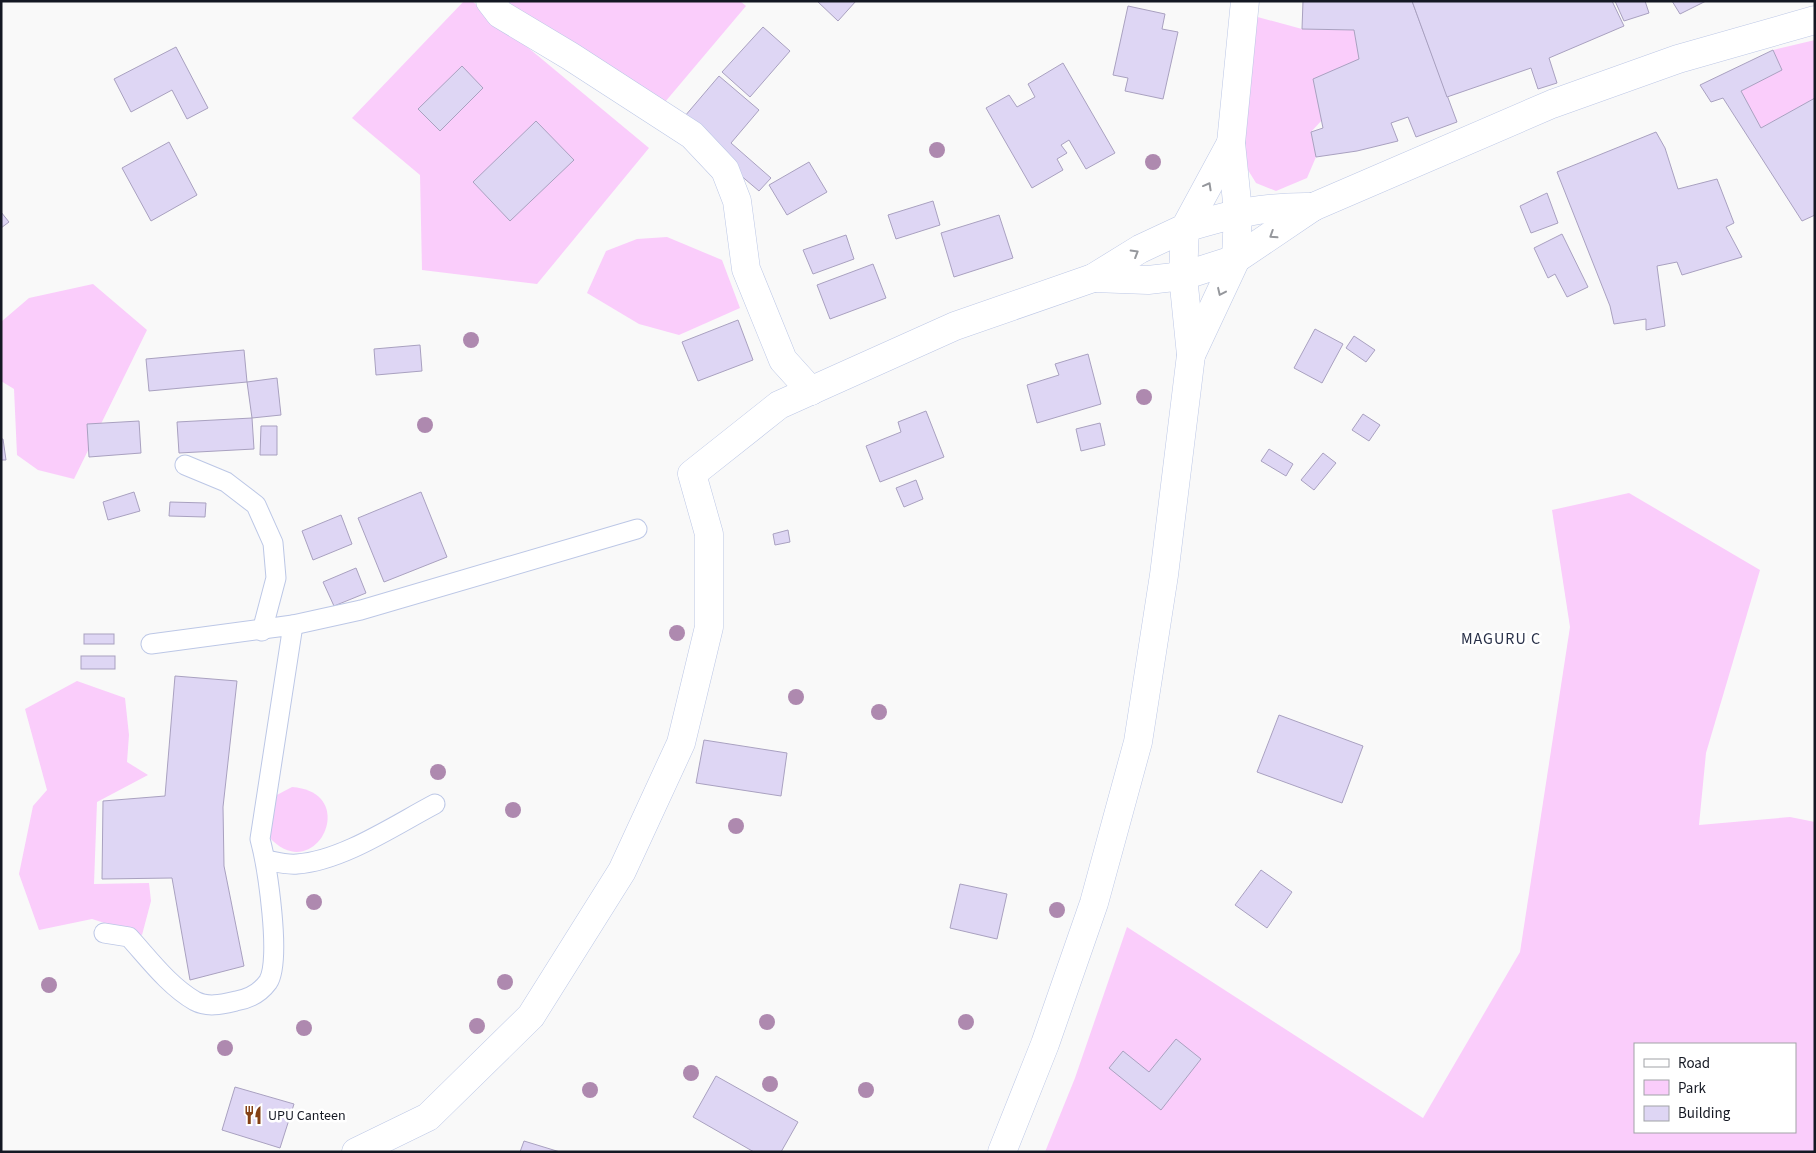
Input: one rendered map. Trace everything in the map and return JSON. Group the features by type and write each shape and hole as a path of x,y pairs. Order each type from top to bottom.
{"street":[{"path":"490,1 500,14 570,56 692,135 725,170 736,201 746,269 783,360 811,391"},
{"path":"1191,355 1236,259 1238,212 1231,143 1245,1"},
{"path":"1093,278 1148,280 1183,276 1236,259 1313,207 1569,98 1678,59 1815,20"},
{"path":"1002,1152 1045,1044 1094,903 1138,742 1164,575 1191,355 1183,276 1185,228 1231,143"},
{"path":"356,1152 428,1118 531,1016 622,871 680,743 709,627 709,534 692,474 779,406 955,326 1093,278 1140,249 1185,228 1238,212 1279,206 1313,207"}],"lane":[{"path":"184,465 226,482 256,505 273,543 276,578 262,631"},
{"path":"151,644 262,631 361,610 637,529"},
{"path":"104,934 129,937 170,982 196,1001 216,1006 250,999 268,982 275,962 266,860 260,839 293,625"},
{"path":"266,860 296,864 320,860 348,849 435,804"}],"green space":[{"path":"464,1 472,1 649,148 537,284 422,270 420,175 352,118"},
{"path":"507,1 740,1 746,6 649,121"},
{"path":"1254,16 1302,29 1354,30 1359,59 1322,120 1311,132 1316,157 1307,178 1276,191 1256,183 1240,157"},
{"path":"1815,40 1815,98 1761,128 1741,91 1781,70 1773,50"},
{"path":"667,237 722,260 740,308 679,335 639,324 587,293 606,251 637,239"},
{"path":"93,284 147,330 74,479 38,470 17,455 14,389 1,381 1,322 29,298"},
{"path":"1629,493 1760,570 1706,753 1699,825 1790,817 1815,822 1815,1152 1045,1152 1075,1078 1127,927 1423,1118 1520,952 1570,627 1552,510"},
{"path":"77,681 125,698 129,735 127,762 148,775 97,802 94,884 149,883 151,901 142,935 92,919 39,930 19,874 33,806 47,790 25,709"},
{"path":"292,787 313,793 324,804 328,818 324,833 315,845 302,851 286,850 269,837 273,797"}],"building":[{"path":"817,1 856,1 838,21"},
{"path":"1303,1 1412,1 1457,122 1416,137 1408,117 1391,123 1398,141 1357,151 1316,157 1311,132 1323,128 1313,79 1359,59 1354,30 1302,29"},
{"path":"1412,1 1612,1 1624,26 1549,58 1557,83 1538,89 1531,68 1447,97"},
{"path":"1615,1 1645,1 1649,13 1624,21"},
{"path":"1672,1 1706,1 1680,14"},
{"path":"1128,6 1165,14 1162,29 1178,32 1163,99 1125,91 1128,78 1113,75"},
{"path":"763,27 790,51 750,97 722,72"},
{"path":"176,47 208,108 187,119 172,90 131,112 114,79"},
{"path":"1773,50 1782,70 1741,91 1761,128 1815,98 1815,215 1802,221 1723,98 1711,102 1700,85"},
{"path":"1063,63 1115,153 1086,169 1069,140 1061,145 1067,153 1057,159 1063,170 1032,188 986,108 1009,95 1017,107 1035,97 1028,84"},
{"path":"462,66 483,88 440,131 418,109"},
{"path":"719,76 759,110 731,143 771,178 759,191 679,123"},
{"path":"536,121 574,160 510,221 473,182"},
{"path":"1656,132 1665,148 1678,189 1717,179 1734,223 1726,227 1742,257 1682,275 1677,262 1657,266 1665,326 1646,330 1646,319 1614,324 1610,306 1557,172"},
{"path":"169,142 197,195 151,221 122,168"},
{"path":"809,162 827,192 787,215 769,185"},
{"path":"1547,193 1558,223 1531,233 1520,206"},
{"path":"933,201 940,225 896,239 888,215"},
{"path":"1,212 9,222 1,228"},
{"path":"999,215 1013,258 954,277 941,233"},
{"path":"1562,234 1588,287 1567,297 1555,274 1548,278 1534,248"},
{"path":"846,235 854,259 813,274 803,250"},
{"path":"873,264 886,298 830,319 817,285"},
{"path":"738,320 753,360 698,381 682,342"},
{"path":"1315,329 1343,344 1322,383 1294,368"},
{"path":"1354,336 1375,350 1366,362 1346,348"},
{"path":"420,345 422,371 376,375 374,349"},
{"path":"244,350 247,382 149,391 146,359"},
{"path":"1088,354 1101,404 1037,423 1027,385 1059,375 1055,364"},
{"path":"277,378 281,415 252,418 247,382"},
{"path":"926,411 944,457 880,482 866,446 901,432 898,422"},
{"path":"1363,414 1380,425 1369,441 1352,430"},
{"path":"252,418 254,449 179,453 177,422"},
{"path":"139,421 141,453 89,457 87,424"},
{"path":"1100,423 1105,445 1081,451 1076,429"},
{"path":"261,426 277,426 277,455 260,455"},
{"path":"1,439 3,439 6,460 1,460"},
{"path":"1269,449 1293,464 1286,476 1261,461"},
{"path":"1323,453 1336,463 1314,490 1301,480"},
{"path":"916,480 923,499 904,507 896,488"},
{"path":"134,492 140,511 108,520 103,502"},
{"path":"421,492 447,557 384,582 358,518"},
{"path":"170,502 206,503 205,517 169,516"},
{"path":"341,515 352,544 313,560 302,531"},
{"path":"788,530 790,542 775,545 773,534"},
{"path":"356,568 366,593 334,606 323,582"},
{"path":"84,634 114,634 114,644 84,644"},
{"path":"81,656 115,656 115,669 81,669"},
{"path":"175,676 237,681 223,807 224,866 244,966 190,980 172,878 102,879 103,801 165,796"},
{"path":"1279,715 1363,746 1342,803 1257,772"},
{"path":"704,740 787,753 781,796 696,783"},
{"path":"1261,870 1292,892 1267,928 1235,905"},
{"path":"960,884 1007,894 997,939 950,928"},
{"path":"1176,1039 1201,1059 1161,1110 1109,1068 1123,1051 1149,1072"},
{"path":"716,1076 798,1122 781,1152 754,1152 693,1117"},
{"path":"235,1087 294,1104 280,1148 222,1130"},
{"path":"524,1141 560,1152 520,1152"}],"place":[{"name":"UPU Canteen","path":"253,1115"}],"district":[{"name":"MAGURU C","path":"1501,638"}]}
